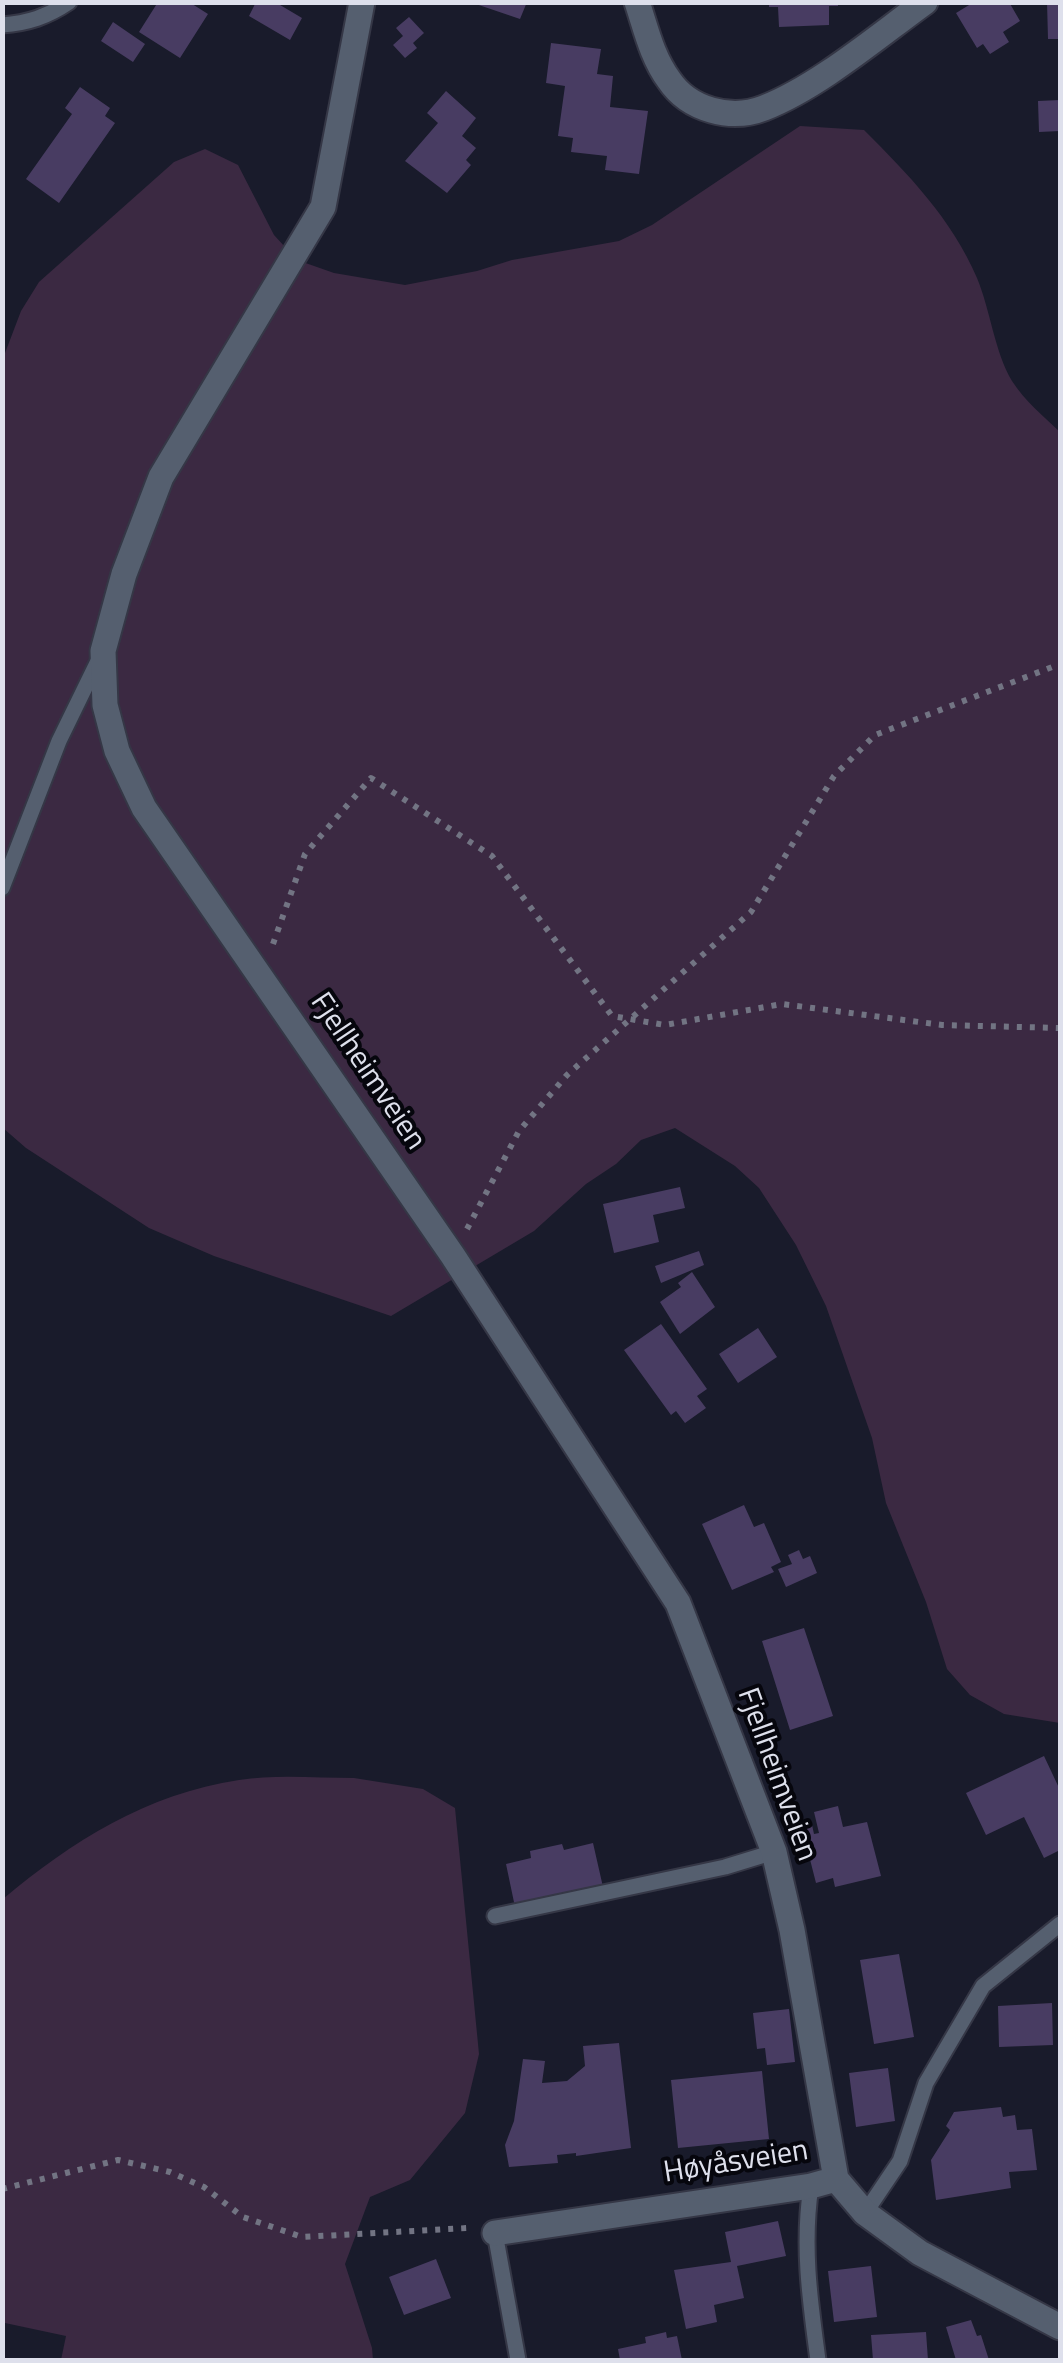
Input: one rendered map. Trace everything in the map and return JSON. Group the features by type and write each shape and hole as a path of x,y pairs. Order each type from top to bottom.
{"street":[{"name":"Fjellheimveien","path":"362,2 322,208 161,477 124,574 104,651 105,705 116,750 144,808 453,1256 678,1603 774,1852 792,1930 836,2179"},
{"path":"637,2 656,60 670,83 692,104 738,112 763,108 823,75 925,2"},
{"name":"Høyåsveien","path":"495,2233 836,2179 865,2213 920,2253 1060,2327"}],"lane":[{"path":"2,25 27,23 50,15 69,2"},
{"path":"2,888 59,741 104,651"},
{"path":"495,1916 774,1852"},
{"path":"865,2213 900,2161 926,2083 982,1986 1060,1924"},
{"path":"810,2186 804,2230 818,2360"},
{"path":"495,2233 518,2360"}],"path":[{"path":"453,1256 519,1131 567,1075 751,912 834,776 875,734 1060,664"},
{"path":"262,976 305,854 371,778 492,856 612,1016 665,1025 782,1004 942,1025 1060,1028"},
{"path":"2,2189 118,2160 170,2172 204,2188 243,2217 302,2237 460,2226 495,2233"}],"shaded area":[{"path":"800,126 864,130 928,198 955,236 977,278 1012,381 1060,432 1060,1723 1004,1714 970,1695 947,1669 926,1602 886,1503 872,1438 826,1306 796,1245 759,1188 735,1166 675,1128 641,1140 534,1231 391,1316 214,1256 149,1228 26,1148 3,1128 2,361 21,311 39,282 174,162 205,149 238,165 274,235 297,260 334,273 405,285 619,241 652,225"},
{"path":"253,1778 354,1778 423,1789 455,1808 479,2054 465,2113 410,2180 370,2197 345,2264 373,2360 61,2360 66,2336 5,2323 3,1899 56,1858 112,1823 173,1796"}],"building":[{"path":"158,2 189,2 208,14 180,58 139,32"},
{"path":"256,2 275,2 302,18 290,40 249,16"},
{"path":"470,2 527,2 520,19"},
{"path":"769,2 838,2 838,6 829,6 829,25 779,27 778,7 769,7"},
{"path":"974,2 1009,2 1020,21 1003,32 1009,42 990,54 983,44 977,48 956,13"},
{"path":"1047,2 1060,2 1060,39 1048,39"},
{"path":"409,17 424,33 413,43 417,48 405,58 393,45 403,36 396,28"},
{"path":"113,22 145,44 133,62 101,41"},
{"path":"551,43 601,49 597,74 613,76 610,107 648,111 639,174 605,170 607,156 571,152 573,138 558,136 565,86 546,83"},
{"path":"80,87 110,108 105,116 115,123 59,203 26,179 72,114 65,108"},
{"path":"446,91 476,118 462,136 476,148 466,160 471,165 447,193 405,161 438,123 427,113"},
{"path":"1060,100 1060,131 1039,132 1038,101"},
{"path":"680,1187 685,1208 653,1215 659,1242 614,1253 603,1204"},
{"path":"699,1251 704,1265 661,1283 655,1266"},
{"path":"692,1272 715,1307 680,1334 660,1302 681,1287 678,1283"},
{"path":"661,1324 707,1389 697,1396 706,1408 685,1423 676,1411 671,1415 624,1350"},
{"path":"758,1328 777,1357 738,1383 719,1354"},
{"path":"744,1505 754,1527 764,1523 781,1562 771,1567 774,1572 732,1590 702,1524"},
{"path":"799,1550 803,1559 810,1556 817,1573 786,1587 778,1569 792,1564 788,1555"},
{"path":"804,1628 833,1716 790,1730 762,1641"},
{"path":"1044,1756 1060,1790 1060,1850 1044,1858 1024,1817 986,1835 966,1793"},
{"path":"838,1806 843,1827 867,1822 881,1876 835,1887 833,1878 816,1883 802,1828 812,1825 814,1834 819,1833 814,1812"},
{"path":"593,1843 603,1887 515,1907 506,1864 531,1858 530,1851 562,1844 564,1850"},
{"path":"899,1954 914,2037 874,2044 860,1960"},
{"path":"1052,2003 1053,2045 999,2047 998,2006"},
{"path":"789,2009 795,2062 767,2065 765,2048 757,2049 753,2013"},
{"path":"619,2043 631,2148 557,2155 558,2163 509,2167 505,2145 514,2121 523,2059 545,2061 542,2083 567,2081 585,2066 583,2046"},
{"path":"888,2068 895,2121 856,2127 849,2073"},
{"path":"762,2071 769,2139 678,2148 671,2080"},
{"path":"1001,2107 1003,2117 1015,2115 1017,2130 1032,2129 1037,2170 1009,2172 1011,2188 936,2200 931,2160 950,2130 946,2126 954,2112"},
{"path":"778,2221 786,2256 737,2266 744,2298 714,2305 717,2322 686,2329 674,2270 731,2262 725,2232"},
{"path":"436,2259 451,2298 404,2315 389,2277"},
{"path":"871,2266 877,2317 834,2322 828,2271"},
{"path":"971,2320 989,2360 956,2360 946,2327"},
{"path":"666,2332 667,2338 677,2336 682,2360 620,2360 618,2349 646,2343 645,2337"},
{"path":"926,2332 928,2360 873,2360 871,2335"}]}
